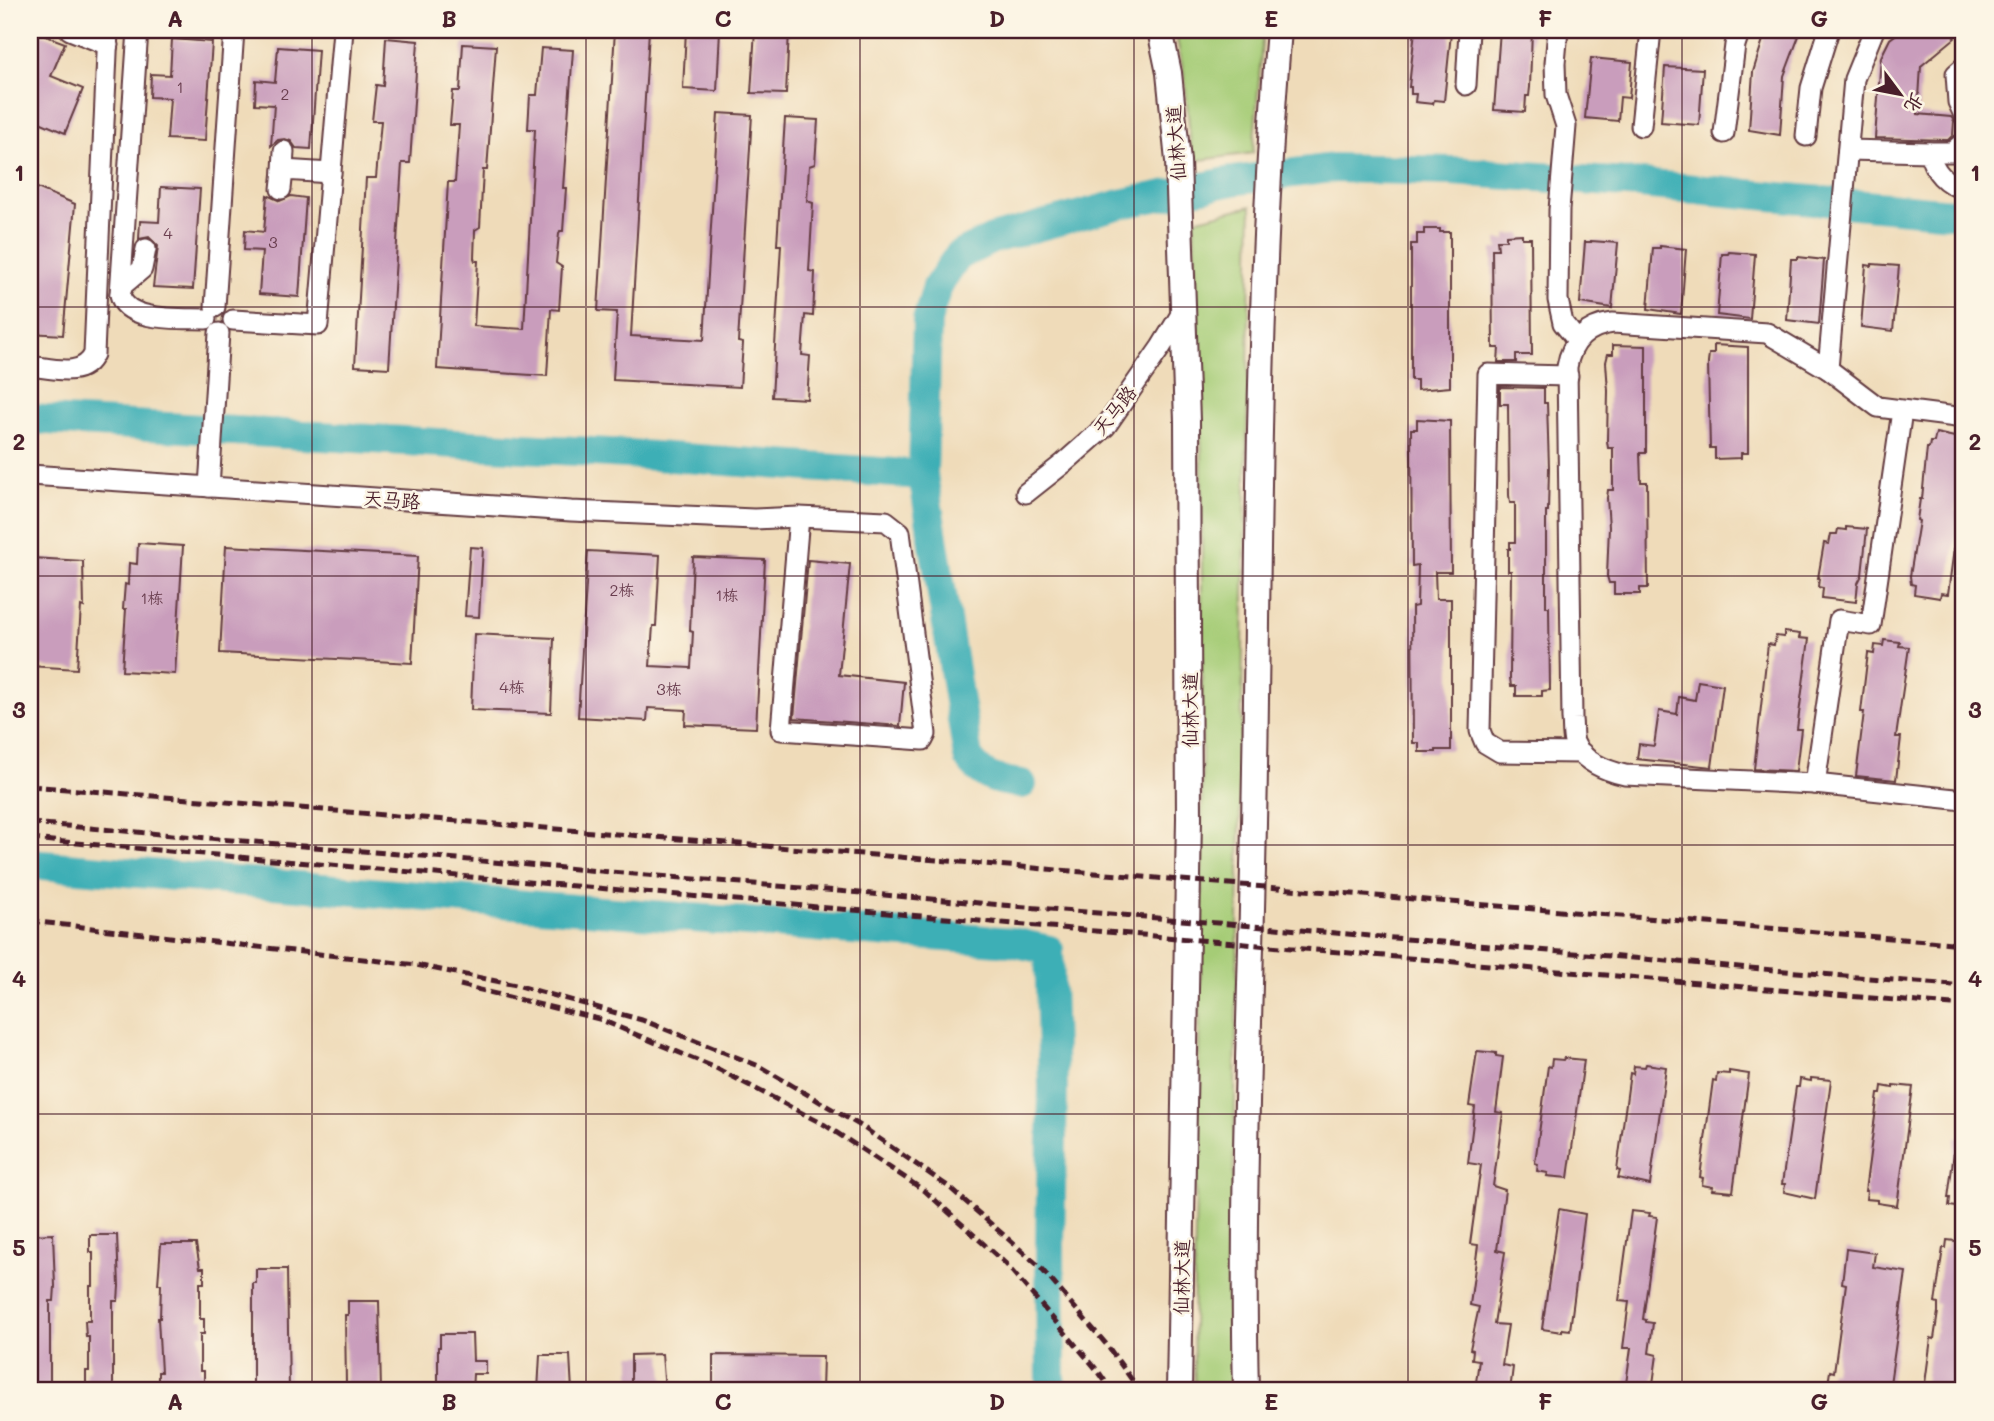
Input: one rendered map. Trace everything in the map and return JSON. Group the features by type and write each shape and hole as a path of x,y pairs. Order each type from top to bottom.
{"main road":[{"name":"仙林大道","path":"1160,30 1169,73 1178,161 1187,434 1189,818 1179,1391"},
{"path":"1246,1391 1243,1287 1245,1159 1252,959 1266,203 1279,30"}],"street":[{"path":"30,366 78,370 87,365 94,354 108,38 70,30"},
{"path":"138,30 120,294 125,306 141,315 318,325 343,30"},
{"path":"209,487 234,30"},
{"path":"1466,85 1469,30"},
{"path":"1558,30 1556,95 1566,126 1559,210 1558,308 1563,323 1577,340"},
{"path":"1641,126 1651,30"},
{"path":"1724,133 1735,45 1740,30"},
{"path":"1806,136 1811,88 1829,30"},
{"path":"1828,369 1854,79 1874,30"},
{"path":"1964,67 1956,74 1958,102 1964,114"},
{"path":"1848,150 1952,152 1964,142"},
{"path":"1929,152 1940,176 1955,186 1964,188"},
{"path":"283,170 331,173"},
{"path":"120,294 123,285 142,270 146,249"},
{"name":"天马路","path":"1026,492 1065,463 1106,426 1183,311"},
{"path":"1964,418 1878,407 1828,369 1767,333 1613,323 1593,327 1577,340 1569,358 1572,719 1574,742 1582,753 1602,768 1625,775 1815,785 1964,800"},
{"path":"1568,376 1488,374 1480,731 1485,743 1500,752 1582,753"},
{"path":"1815,785 1839,620 1871,625 1902,411"},
{"name":"天马路","path":"30,475 571,510 754,519 799,517 886,521 900,532 926,734 923,740 781,730 799,517"}],"green space":[{"path":"1175,30 1263,30 1253,153 1192,161 1185,79"},
{"path":"1251,206 1233,1199 1237,1391 1195,1391 1193,1327 1202,911 1202,463 1194,220"}],"building":[{"path":"30,30 65,43 51,76 83,89 65,133 30,118"},
{"path":"615,30 649,30 631,336 704,340 718,113 752,115 738,342 743,343 740,387 613,380 617,312 598,311"},
{"path":"686,30 720,30 717,91 683,89"},
{"path":"755,30 789,30 786,94 751,93"},
{"path":"1415,30 1448,30 1448,33 1451,33 1444,101 1434,100 1433,104 1415,102 1416,94 1411,94 1409,87"},
{"path":"1500,30 1532,30 1530,87 1529,96 1526,96 1525,112 1494,110"},
{"path":"1766,30 1798,30 1799,36 1784,76 1780,135 1749,130 1753,72"},
{"path":"1902,30 1948,30 1955,38 1921,66 1918,114 1951,117 1954,121 1953,135 1948,140 1875,138 1881,57 1890,39"},
{"path":"386,38 418,41 410,163 402,163 389,368 355,366 366,178 376,178 381,121 372,121 376,85 383,86"},
{"path":"172,39 212,42 205,141 167,139 170,98 150,97 151,74 170,75"},
{"path":"463,44 496,46 487,170 483,170 480,227 475,230 474,258 478,261 474,326 524,329 535,129 528,129 530,95 537,95 541,48 573,50 563,188 566,188 563,231 559,234 556,263 562,267 559,310 551,309 547,376 437,369 448,182 455,182 459,125 450,125 453,91 460,91"},
{"path":"278,47 318,50 311,149 296,148 291,141 285,139 278,140 271,146 274,105 255,104 256,80 275,82"},
{"path":"1591,58 1632,62 1629,98 1620,97 1618,121 1585,118"},
{"path":"1665,67 1703,69 1699,125 1661,122"},
{"path":"785,118 818,120 815,164 809,166 807,201 813,203 809,271 815,272 813,316 805,315 802,355 810,356 807,399 772,397"},
{"path":"30,185 75,204 63,335 30,333"},
{"path":"161,187 200,189 193,289 153,287 158,246 149,237 139,239 140,221 159,222"},
{"path":"267,195 280,201 291,196 306,198 299,297 259,294 262,251 244,250 245,230 264,232"},
{"path":"1424,229 1450,232 1450,387 1417,390 1417,380 1411,380 1411,244 1417,244 1417,234 1424,234"},
{"path":"1522,234 1522,238 1531,238 1532,355 1516,355 1516,362 1498,362 1499,348 1493,348 1492,249 1498,249 1497,240 1506,240 1506,235"},
{"path":"1585,242 1618,243 1612,308 1580,303"},
{"path":"1660,246 1686,249 1681,314 1648,309 1653,248"},
{"path":"1722,254 1755,254 1750,319 1717,315"},
{"path":"1798,257 1824,260 1819,324 1787,320 1791,259"},
{"path":"1866,265 1899,266 1893,331 1861,327"},
{"path":"1613,345 1646,346 1646,453 1640,453 1641,482 1647,482 1648,588 1640,588 1640,594 1614,594 1614,583 1609,583 1607,576 1607,498 1608,490 1613,490 1613,448 1608,448 1607,441 1606,362 1608,354 1613,354"},
{"path":"1714,345 1748,347 1748,453 1741,453 1741,458 1715,459 1715,448 1710,448 1708,363 1709,354 1714,354"},
{"path":"1500,387 1544,388 1544,403 1547,403 1549,468 1546,607 1549,607 1550,690 1542,691 1542,696 1516,696 1516,686 1511,686 1511,571 1508,571 1508,549 1510,542 1515,542 1515,503 1510,503 1509,495 1508,404 1500,404"},
{"path":"1417,419 1450,421 1451,572 1435,572 1436,599 1451,599 1451,750 1436,752 1419,752 1419,743 1413,743 1412,607 1417,606 1418,565 1412,566 1411,429 1417,429"},
{"path":"1936,433 1964,439 1964,468 1962,467 1956,511 1959,511 1948,594 1941,593 1940,598 1914,594 1915,585 1911,584 1910,576 1927,448 1930,442 1934,442"},
{"path":"1846,527 1867,529 1856,602 1822,598 1823,588 1818,587 1824,543 1829,544 1831,534 1837,534 1838,529 1846,530"},
{"path":"138,543 183,546 175,674 122,671 125,584 128,585 129,563 137,564"},
{"path":"226,546 418,556 412,663 220,653"},
{"path":"470,547 483,548 479,617 465,616"},
{"path":"588,551 660,555 656,626 653,626 650,666 691,668 693,557 765,560 756,728 685,725 686,710 648,708 647,721 578,717"},
{"path":"32,558 83,561 84,607 81,606 77,669 30,666"},
{"path":"808,560 850,564 839,675 904,682 900,726 794,718"},
{"path":"1784,632 1800,634 1799,638 1809,639 1797,729 1801,729 1796,771 1754,769 1768,644 1774,645 1776,636 1784,637"},
{"path":"474,634 554,638 551,713 471,710"},
{"path":"1884,640 1900,642 1899,646 1909,647 1896,737 1901,737 1896,780 1856,776 1868,653 1874,654 1875,645 1883,646"},
{"path":"1698,681 1723,685 1712,767 1637,759 1639,744 1654,746 1659,711 1677,714 1679,697 1695,700"},
{"path":"1477,1051 1496,1053 1496,1056 1503,1057 1496,1112 1503,1113 1493,1186 1505,1190 1497,1250 1505,1252 1494,1324 1508,1325 1502,1365 1513,1367 1510,1391 1475,1390 1479,1360 1472,1359 1473,1350 1470,1349 1479,1307 1470,1305 1478,1245 1470,1244 1481,1165 1468,1163 1475,1107 1469,1106"},
{"path":"1552,1059 1584,1060 1568,1178 1547,1176 1548,1173 1537,1171 1538,1164 1535,1163 1548,1066 1551,1067"},
{"path":"1646,1064 1666,1067 1650,1185 1618,1178 1620,1171 1617,1170 1630,1073 1633,1074 1634,1066 1645,1067"},
{"path":"1729,1071 1749,1074 1733,1192 1712,1190 1713,1187 1702,1185 1703,1178 1700,1177 1713,1080 1716,1081 1717,1073 1729,1074"},
{"path":"1811,1078 1831,1080 1815,1199 1784,1192 1785,1184 1782,1184 1796,1087 1799,1087 1800,1079 1811,1081"},
{"path":"1893,1085 1913,1087 1897,1206 1866,1199 1865,1191 1878,1094 1881,1094 1882,1086 1893,1088"},
{"path":"1956,1137 1964,1138 1964,1208 1949,1206 1948,1198"},
{"path":"1559,1209 1585,1214 1570,1330 1562,1329 1562,1332 1542,1329"},
{"path":"1631,1211 1650,1213 1649,1216 1657,1217 1643,1319 1653,1323 1649,1353 1657,1355 1652,1391 1625,1391 1631,1348 1623,1348 1629,1302 1619,1301"},
{"path":"53,1234 55,1286 54,1301 50,1301 50,1387 30,1387 30,1235"},
{"path":"90,1235 117,1235 119,1286 118,1301 113,1301 113,1387 86,1387 89,1337 86,1337 85,1321 90,1321 90,1286 93,1286"},
{"path":"1947,1240 1964,1242 1964,1349 1959,1388 1957,1387 1956,1391 1924,1391 1931,1338 1934,1339 1938,1312 1938,1304 1935,1303 1943,1248 1946,1248"},
{"path":"161,1244 196,1244 200,1268 204,1268 204,1283 200,1283 200,1319 204,1319 204,1334 200,1334 200,1371 204,1371 204,1385 200,1386 200,1391 160,1391 158,1387 158,1372 161,1372 158,1318 161,1284 158,1284"},
{"path":"1846,1249 1875,1253 1873,1267 1906,1272 1889,1391 1827,1391 1830,1371 1834,1372 1846,1284 1842,1283"},
{"path":"256,1269 287,1269 289,1391 253,1389 253,1283 256,1283"},
{"path":"348,1301 379,1301 381,1391 348,1391 345,1315 348,1315"},
{"path":"440,1334 472,1334 473,1361 486,1361 486,1374 473,1374 472,1391 440,1391"},
{"path":"662,1354 665,1391 631,1391 631,1355"},
{"path":"540,1355 570,1355 572,1391 538,1391"},
{"path":"713,1355 823,1356 822,1391 713,1391"}],"waterway":[{"path":"1022,784 991,777 968,757 923,475 927,321 937,287 958,256 992,239 1121,204 1232,181 1332,168 1452,171 1641,184 1951,213 1964,212"},
{"path":"30,419 627,454 923,475"},
{"path":"30,864 1012,942 1049,950 1053,1086 1051,1391"}],"railway":[{"path":"30,786 1964,944"},
{"path":"30,823 1964,986"},
{"path":"30,839 1964,1006"},
{"path":"30,921 416,965 516,985 642,1020 759,1066 861,1126 949,1187 1039,1266 1106,1344 1140,1391"},
{"path":"460,985 599,1019 716,1068 825,1125 925,1191 1005,1263 1112,1391"}]}
